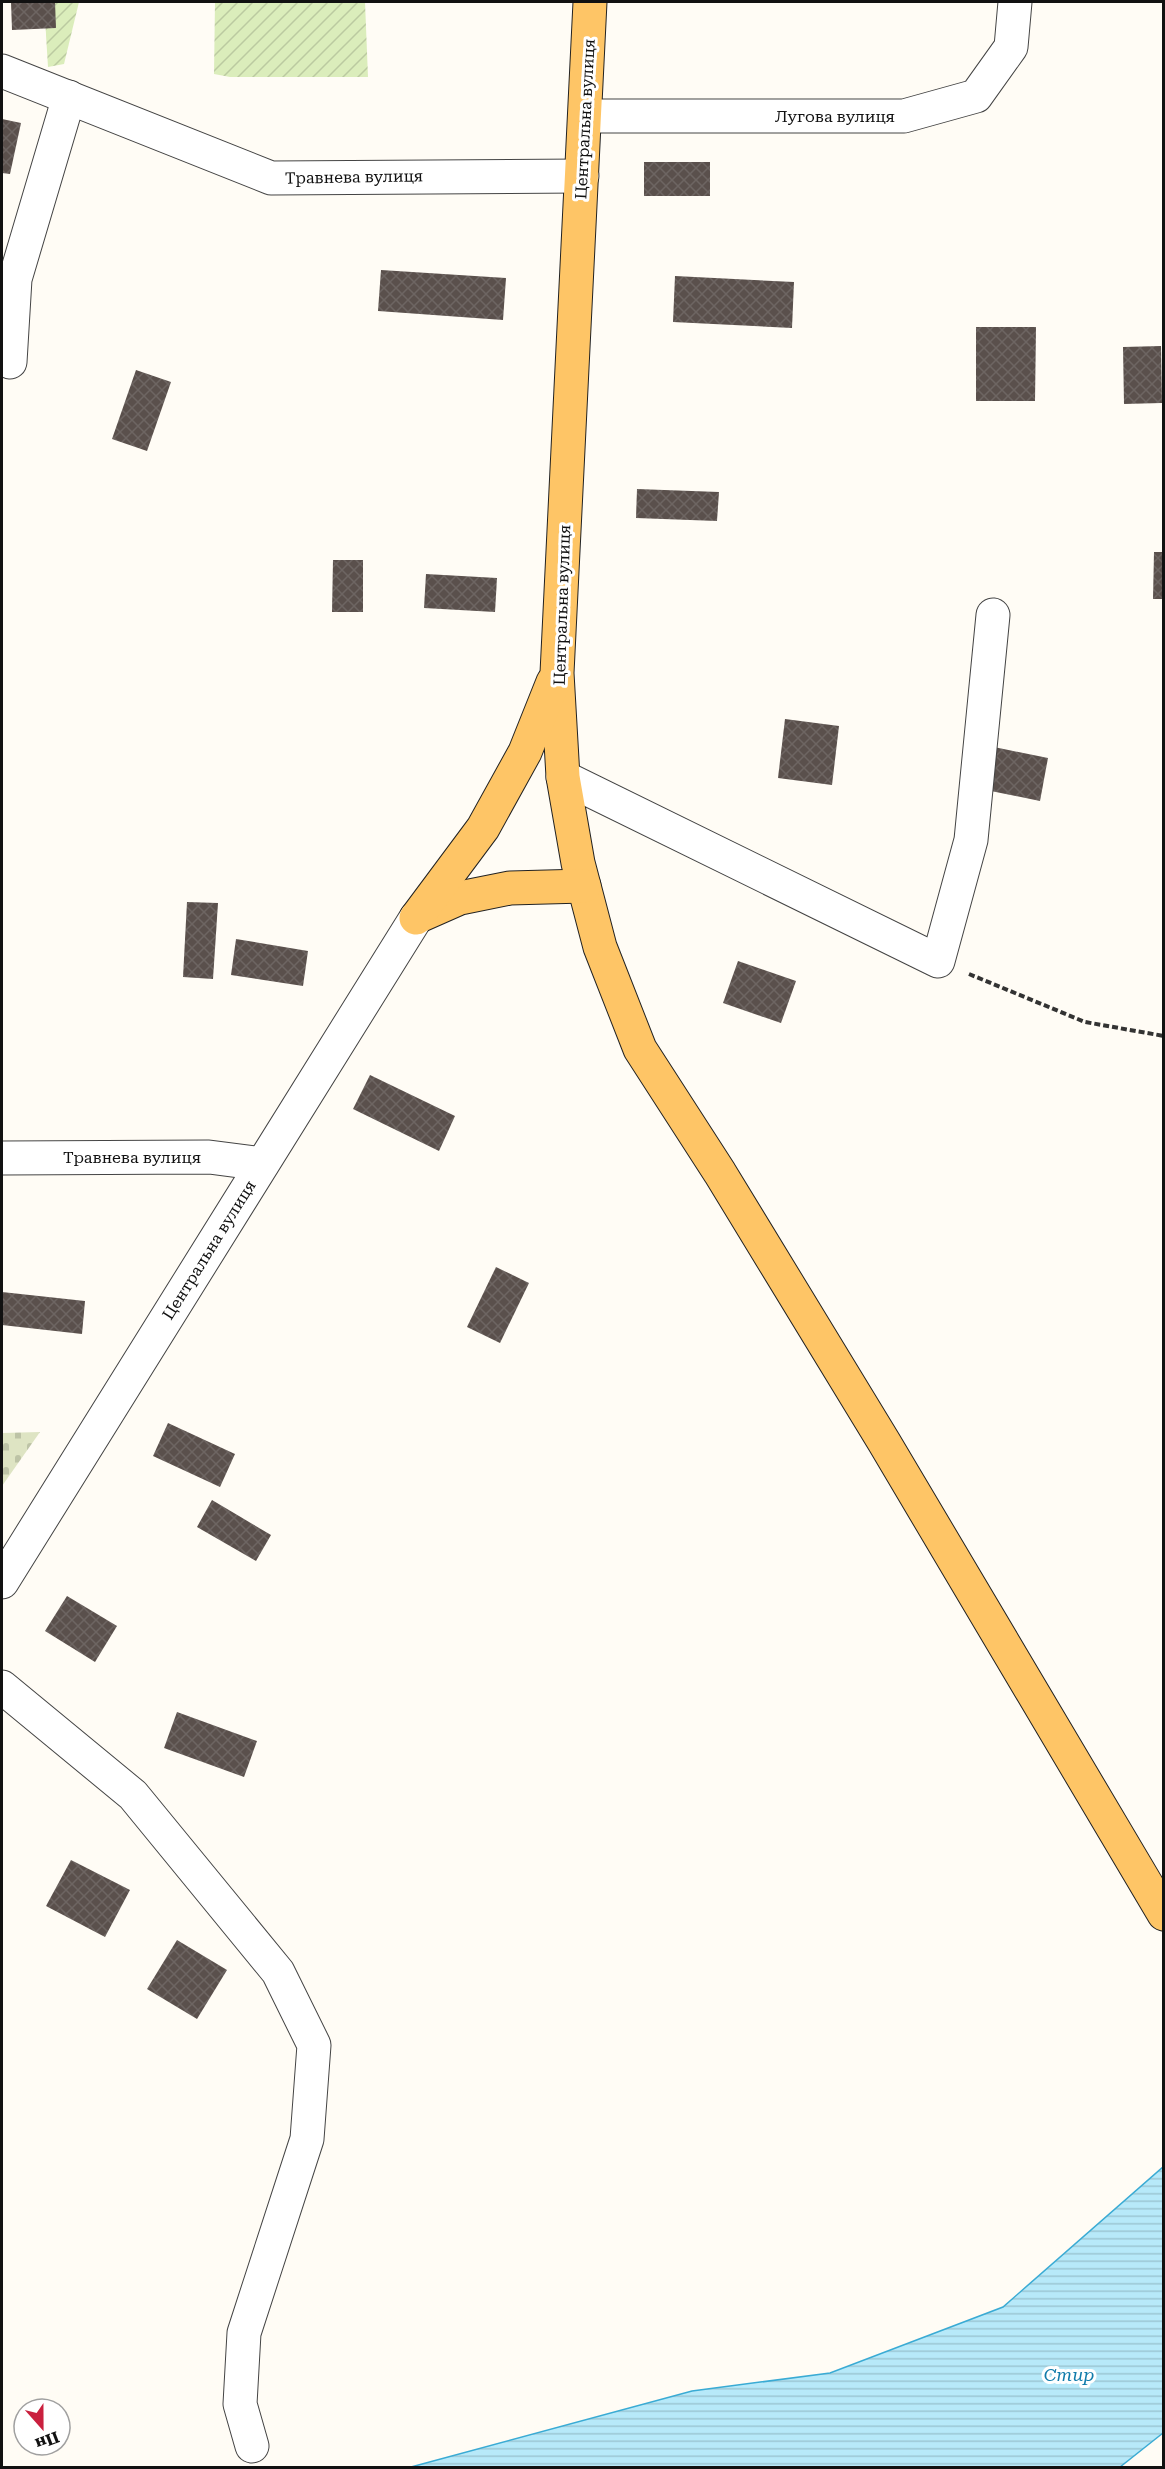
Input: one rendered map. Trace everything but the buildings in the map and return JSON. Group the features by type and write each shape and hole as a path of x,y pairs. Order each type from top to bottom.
{"main road":[{"name":"Центральна вулиця","path":"590,2 557,673 563,777 584,886 600,948 640,1049 720,1173 884,1442 1164,1914"},
{"path":"416,918 483,828 525,752 557,673"},
{"path":"416,918 460,898 510,888 584,886"}],"street":[{"name":"Лугова вулиця","path":"585,116 904,116 976,96 1011,47 1015,2"},
{"name":"Травнева вулиця","path":"2,71 270,178 582,176"},
{"path":"10,362 15,279 69,97"},
{"path":"563,777 938,961 970,840 993,615"},
{"name":"Центральна вулиця","path":"2,1582 416,918"},
{"name":"Травнева вулиця","path":"2,1158 209,1157 262,1164"},
{"path":"2,1687 133,1795 278,1972 314,2045 307,2139 244,2333 240,2404 252,2446"}],"path":[{"path":"938,961 1085,1022 1164,1036"}],"green space":[{"path":"44,2 79,2 64,64 48,67"},
{"path":"215,2 365,2 368,77 230,77 214,74"},
{"path":"40,1432 2,1486 2,1433"}],"water":[{"name":"Стир","path":"1163,2167 1163,2433 1120,2467 411,2467 692,2391 830,2373 1003,2307"}]}
